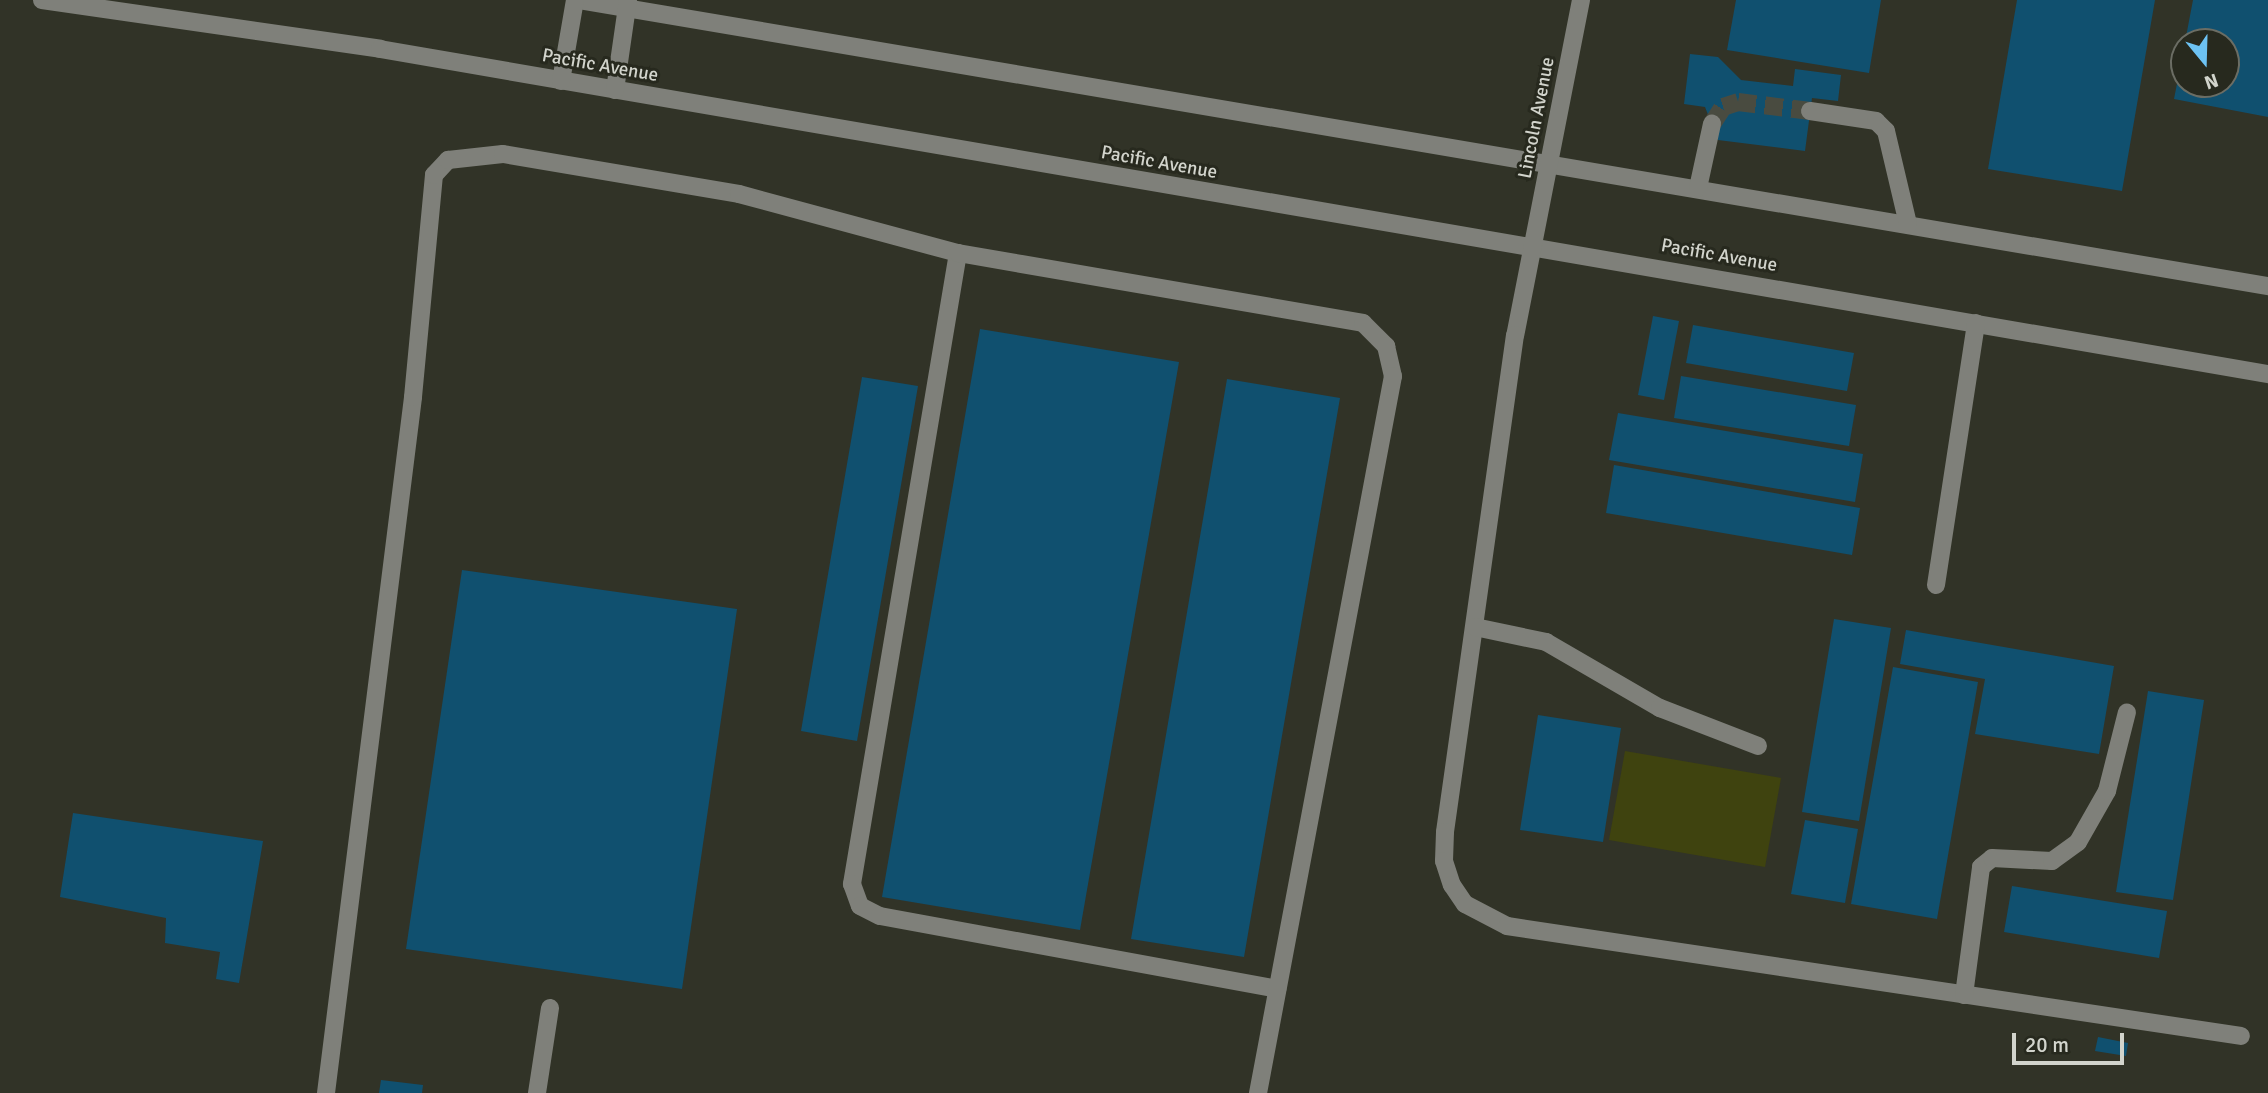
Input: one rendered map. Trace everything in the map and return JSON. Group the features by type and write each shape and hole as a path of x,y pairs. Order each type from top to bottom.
{"street":[{"name":"Pacific Avenue","path":"42,0 561,81 1373,221 1534,244 2268,374"},
{"path":"561,81 576,0 628,5 2268,286"},
{"name":"Lincoln Avenue","path":"1581,0 1515,335 1445,832 1444,861 1452,885 1465,904 1507,926 2241,1036"},
{"path":"615,90 628,5"},
{"path":"1810,111 1876,121 1886,131 1908,224"},
{"path":"1698,188 1712,124"},
{"path":"326,1093 413,397 434,175 448,160 503,154 739,194 958,253 1363,323 1386,346 1393,376 1258,1093"},
{"path":"958,253 852,884 860,905 880,916 1277,989"},
{"path":"1936,586 1976,323"},
{"path":"1475,627 1546,642 1660,708 1758,746"},
{"path":"1964,995 1981,867 1992,858 2052,861 2078,842 2107,791 2127,712"},
{"path":"537,1093 551,1008"}],"green space":[{"path":"1625,751 1781,778 1765,867 1609,840"}],"building":[{"path":"1736,0 1881,0 1869,73 1727,50"},
{"path":"2017,0 2155,0 2122,191 1988,169"},
{"path":"2193,0 2268,0 2268,117 2174,99 2240,98 2240,28 2188,28"},
{"path":"1690,54 1718,57 1741,80 1793,86 1795,69 1841,75 1838,101 1812,98 1805,151 1718,140 1705,107 1684,104"},
{"path":"1653,316 1679,321 1664,400 1638,395"},
{"path":"1693,325 1854,353 1847,391 1686,363"},
{"path":"980,329 1179,362 1080,930 882,897"},
{"path":"1681,376 1856,405 1849,446 1674,418"},
{"path":"862,377 918,386 857,741 801,731"},
{"path":"1227,379 1340,398 1244,957 1131,939"},
{"path":"1618,413 1863,454 1855,502 1609,460"},
{"path":"1614,465 1860,508 1852,555 1606,513"},
{"path":"462,570 737,609 682,989 406,949"},
{"path":"1834,619 1891,628 1859,821 1802,812"},
{"path":"1906,630 2114,666 2099,754 1975,734 1985,679 1900,664"},
{"path":"1893,667 1978,682 1937,919 1851,904"},
{"path":"2148,691 2204,700 2173,900 2116,892"},
{"path":"1538,715 1621,728 1603,842 1520,830"},
{"path":"73,813 263,841 239,983 216,979 220,952 165,943 166,918 60,897"},
{"path":"1805,820 1858,829 1845,903 1791,894"},
{"path":"2012,886 2167,911 2159,958 2004,932"},
{"path":"2098,1037 2128,1043 2126,1056 2095,1051"},
{"path":"381,1080 423,1085 422,1093 379,1093"}],"tunnel":[{"path":"1712,124 1723,107 1738,102 1810,111"}]}
